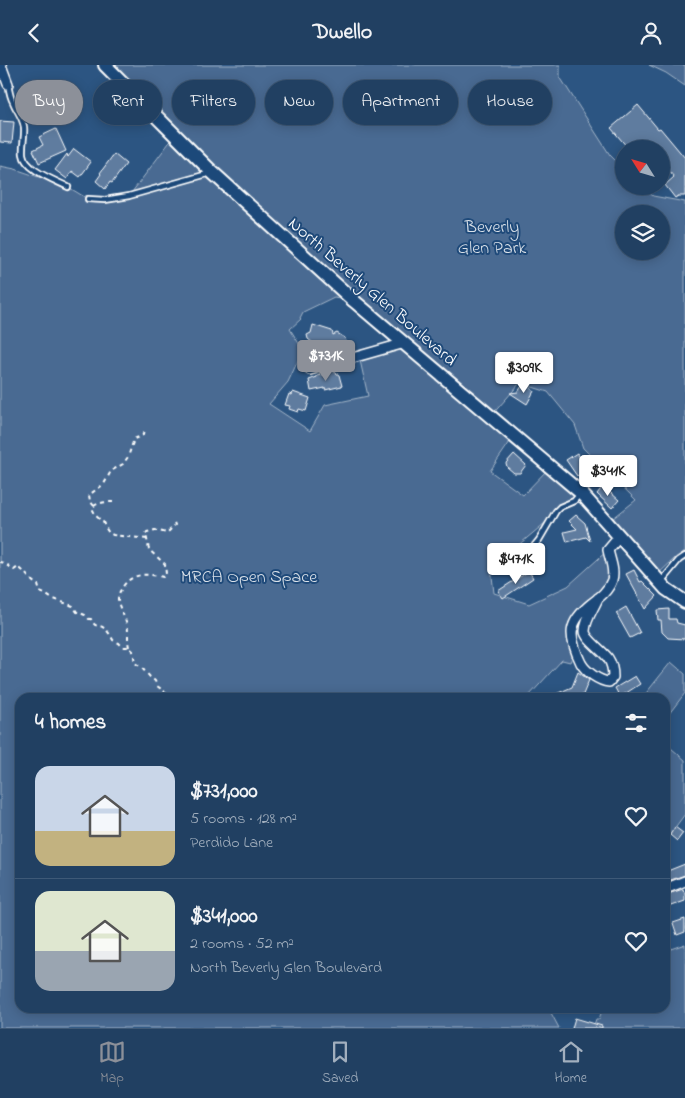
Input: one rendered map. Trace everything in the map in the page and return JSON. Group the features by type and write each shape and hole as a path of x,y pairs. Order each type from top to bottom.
{"main road":[{"name":"North Beverly Glen Boulevard","path":"105,65 212,172 354,301 581,493 660,583 685,602"}],"street":[{"path":"1,65 8,83"},
{"path":"310,370 405,343"},
{"path":"598,598 588,620 585,633 586,637 600,648 613,667 613,677 609,681 602,681 583,667 573,647 571,632 575,620 583,610 598,598 604,594 612,581 614,571 608,550 619,537"},
{"path":"670,887 685,881"}],"lane":[{"path":"8,83 12,101 24,128 23,157 34,170 68,187"},
{"path":"88,199 105,200 129,196 212,172"},
{"path":"526,556 539,540 556,511 560,507 574,501 581,493"},
{"path":"660,583 679,560 685,556"}],"path":[{"path":"94,505 90,501 89,495 104,484 111,471 123,464 128,457 134,439 143,435 144,429"},
{"path":"94,505 113,502"},
{"path":"94,505 92,507 96,516 112,535 147,539"},
{"path":"166,693 135,663 135,655 129,647 127,638 129,634 126,621 118,601 119,593 128,581 141,575 163,577 166,574 165,564 149,550 146,534 155,530 167,533 175,525 173,520"},
{"path":"0,562 7,564 14,570 18,567 33,583 38,585 40,592 73,606 77,612 91,619 93,624 104,628 113,640 120,643 123,647 129,647"}],"green space":[{"path":"105,65 560,65 560,77 615,160 615,195 652,195 685,202 685,551 655,577 607,523 636,500 583,448 575,425 548,392 520,383 491,416 514,436 490,471 523,495 550,467 581,493 491,568 494,593 529,604 568,586 608,550 612,581 575,620 573,647 570,651 574,652 570,662 562,660 532,693 15,693 15,1013 551,1013 559,1028 0,1028 0,166 15,169 68,187 88,199 129,196 175,135 162,122 162,80 120,80","holes":["334,297 354,301 404,343 359,356 368,396 325,405 310,431 269,404 288,382 303,350 290,329 301,319 303,312"]},
{"path":"649,65 685,65 685,86 666,73"},
{"path":"671,662 685,674 685,693 670,712 670,693 646,693"},
{"path":"670,747 685,760 685,814 670,834"},
{"path":"685,944 685,1028 593,1028 596,1019 599,1019 601,1013 670,1013 670,949"}],"building":[{"path":"638,105 670,140 621,140 611,128"},
{"path":"0,121 14,122 12,143 0,142"},
{"path":"56,129 66,151 39,163 33,150 43,145 39,137"},
{"path":"670,140 685,158 685,196 675,198 670,192 670,181 674,177 670,172"},
{"path":"74,149 91,162 80,177 72,171 67,179 55,170 67,154 68,157"},
{"path":"114,154 126,164 112,183 110,182 105,189 96,181"},
{"path":"313,325 332,331 333,335 337,333 345,338 347,345 312,354 311,347 313,343 308,339 307,335 311,333"},
{"path":"333,371 339,375 342,386 311,391 309,380 327,374 326,372"},
{"path":"522,386 526,388 528,386 534,391 527,404 510,393 518,392"},
{"path":"293,392 310,398 306,411 299,409 298,412 289,409 290,406 285,405 289,394 292,395"},
{"path":"577,453 580,458 584,455 590,464 590,468 585,470 589,476 581,481 566,460"},
{"path":"514,454 526,465 520,473 514,473 507,467 506,463"},
{"path":"603,486 619,500 612,508 597,494"},
{"path":"576,515 585,523 590,541 586,537 567,542 564,532 577,529 569,521"},
{"path":"634,570 640,582 642,581 657,596 645,609 626,574"},
{"path":"529,571 533,578 503,598 498,591"},
{"path":"626,607 640,633 630,638 616,613"},
{"path":"669,609 669,619 676,619 677,623 685,625 685,639 668,638 662,632 661,620 658,620 657,610"},
{"path":"578,672 589,680 584,693 558,693 572,687"},
{"path":"635,676 640,684 626,693 618,693 615,688"},
{"path":"675,827 683,833 677,841 670,835"},
{"path":"685,864 685,875 670,880 670,870"},
{"path":"683,889 685,901 670,906 670,893"},
{"path":"685,919 685,932 677,935 673,923"},
{"path":"575,1018 602,1026 602,1028 572,1028"}],"park label":[{"name":"Beverly Glen Park","path":"492,236"},
{"name":"MRCA Open Space","path":"249,576"}]}
